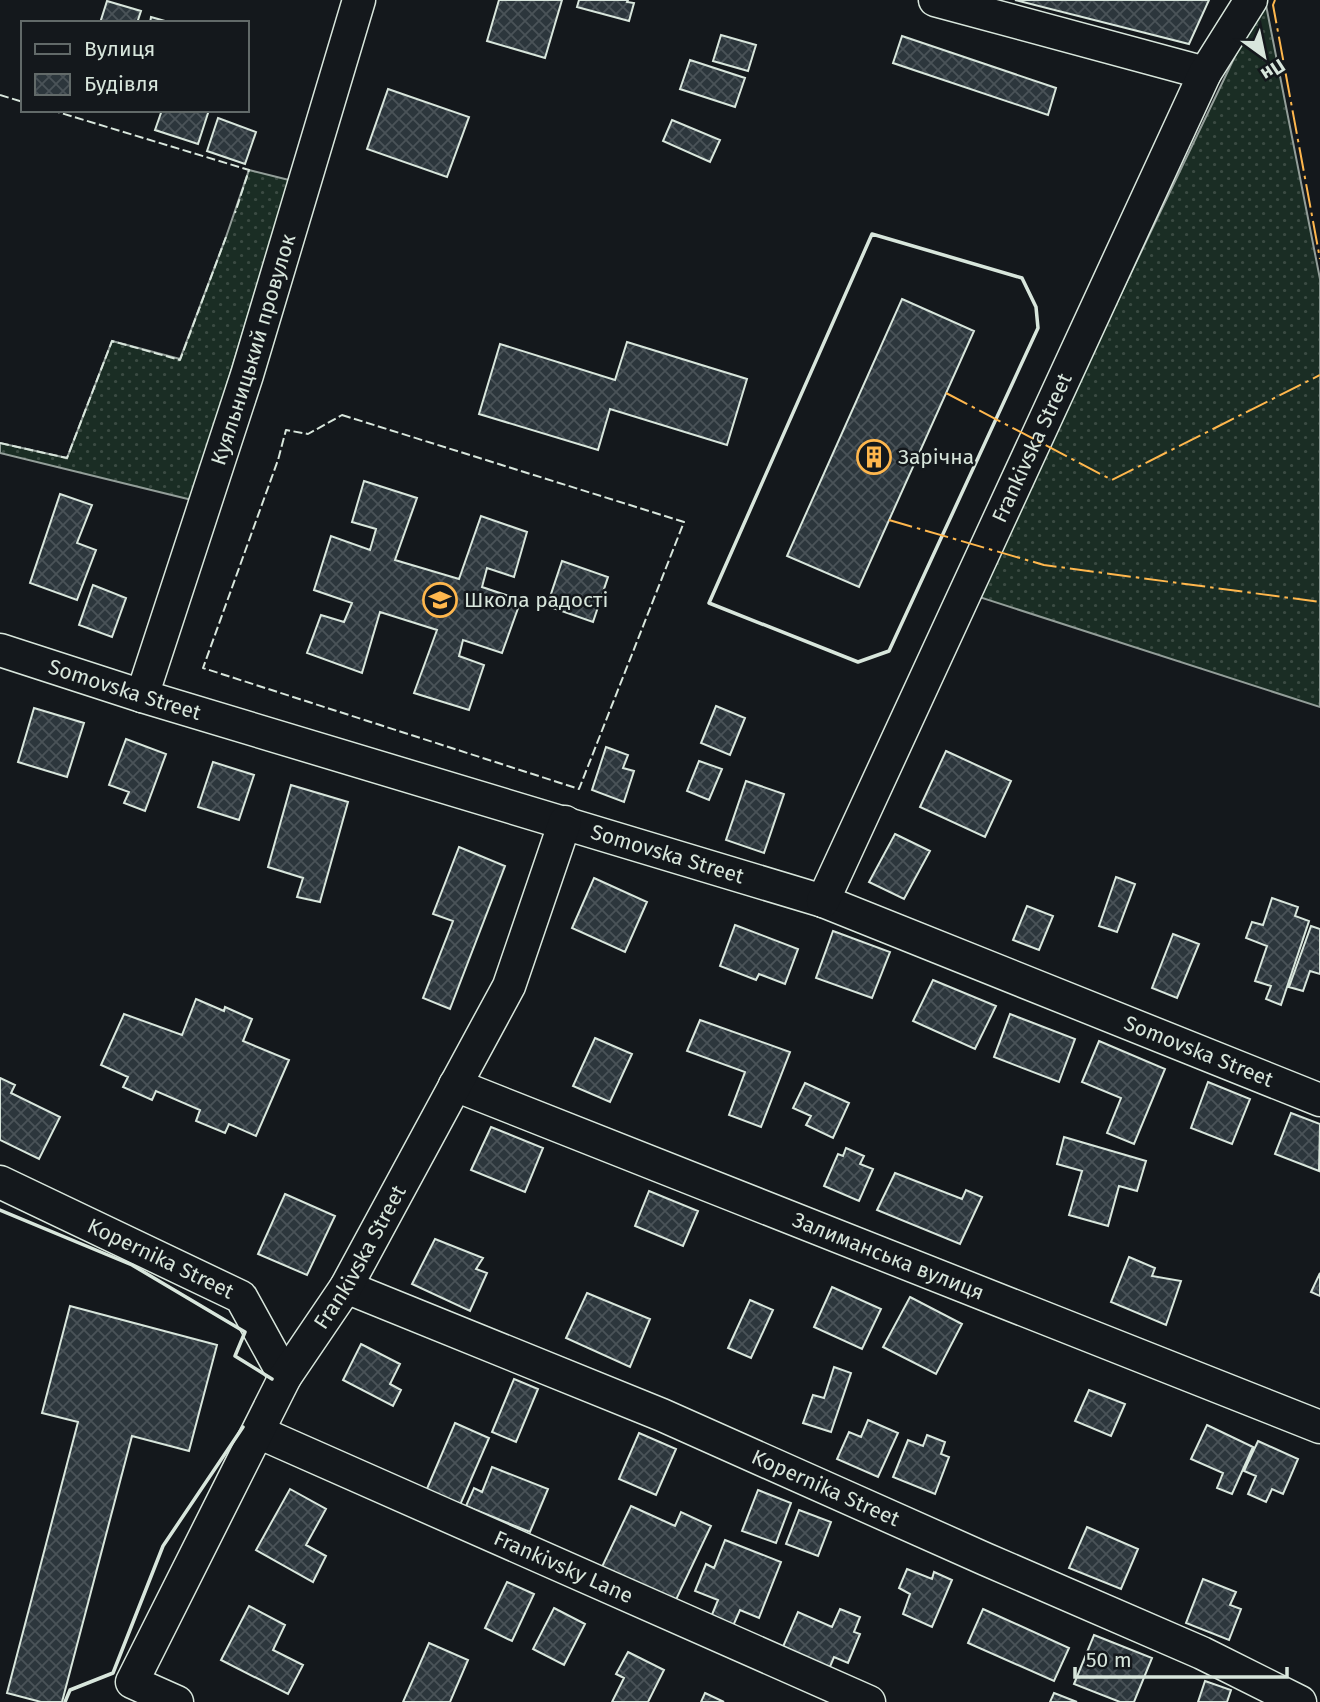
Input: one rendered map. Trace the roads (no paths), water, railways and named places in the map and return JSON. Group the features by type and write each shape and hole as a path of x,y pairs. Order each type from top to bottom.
{"street":[{"name":"Куяльницький провулок","path":"142,695 247,375 359,0"},
{"path":"934,0 1205,73"},
{"name":"Frankivska Street","path":"823,901 1205,73 1251,0"},
{"name":"Somovska Street","path":"0,650 823,901 1320,1100"},
{"name":"Frankivska Street","path":"177,1702 132,1682 285,1377 346,1287 509,986 565,822"},
{"name":"Залиманська вулиця","path":"455,1085 1320,1427"},
{"name":"Kopernika Street","path":"0,1182 241,1297 285,1377"},
{"name":"Kopernika Street","path":"346,1287 662,1415 1202,1653 1300,1702"},
{"name":"Frankivsky Lane","path":"258,1432 869,1702"}],"place":[{"name":"Зарічна","path":"874,457"},
{"name":"Школа радості","path":"440,600"}]}
